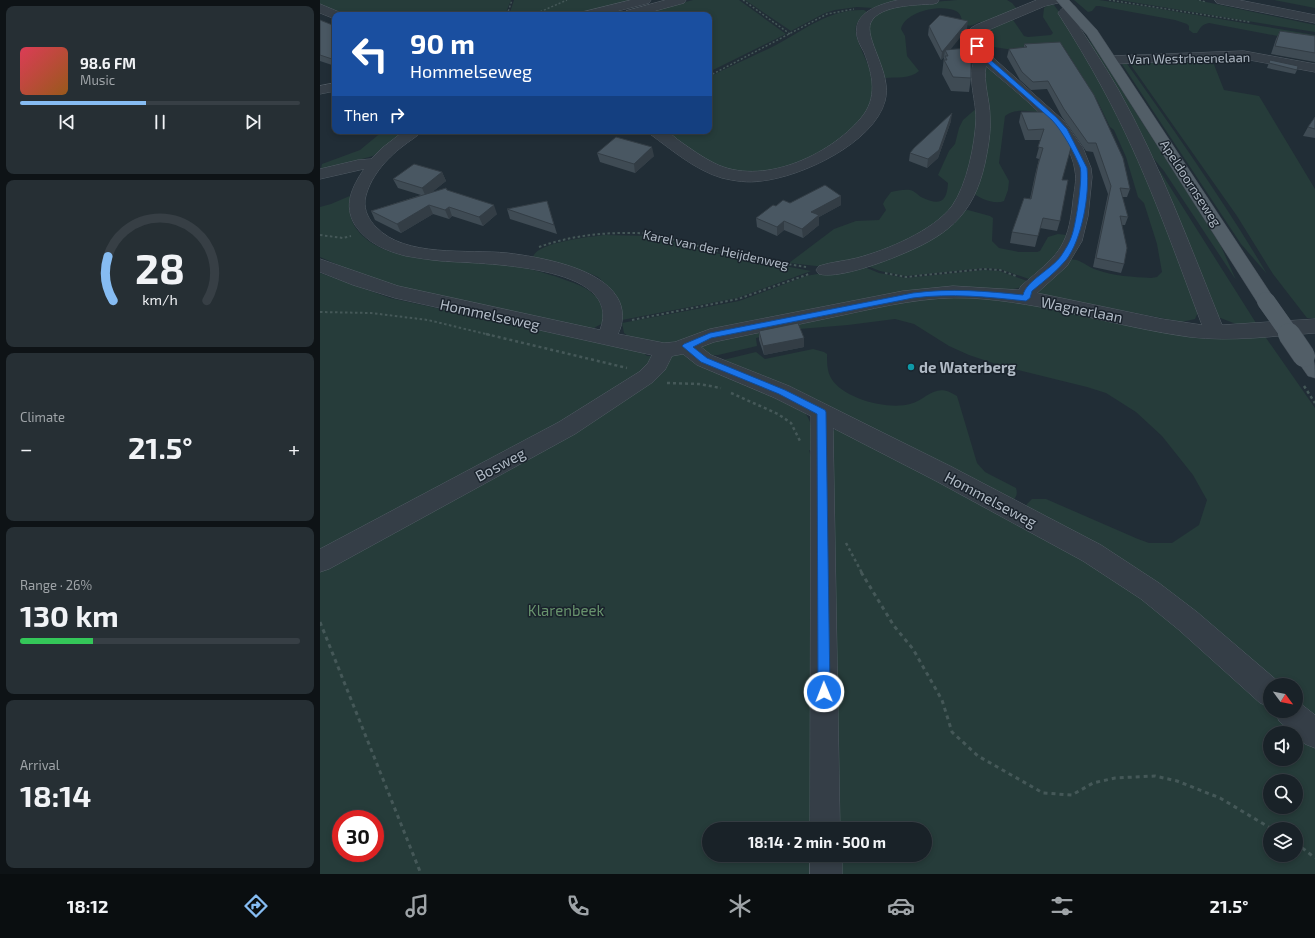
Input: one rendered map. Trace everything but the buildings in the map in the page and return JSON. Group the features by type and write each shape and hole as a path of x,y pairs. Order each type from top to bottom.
{"main road":[{"name":"Apeldoornseweg","path":"1066,7 1092,32 1266,301 1310,363"}],"street":[{"path":"599,12 645,0"},
{"path":"636,12 680,0"},
{"path":"659,134 713,169 728,174 743,176 766,176 782,173 802,166 833,150 858,131 869,118 878,102 880,91 878,74 862,30 864,21 877,10 896,4 933,0"},
{"path":"1026,298 1028,290 1054,269 1064,257 1076,234 1081,206 1084,175 1083,168 1064,129 983,56 973,36 976,31 1021,11 1054,0"},
{"path":"1221,0 1315,19"},
{"path":"1250,0 1315,13"},
{"name":"Apeldoornseweg","path":"1066,7 1123,110 1143,151 1214,331"},
{"path":"320,8 332,14"},
{"name":"Van Westrheenelaan","path":"1111,60 1244,55 1315,68"},
{"path":"825,270 860,264 906,246 947,221 959,209 976,171 982,135 982,106 978,72 980,60 983,56"},
{"path":"320,79 332,77"},
{"path":"320,90 332,88"},
{"path":"410,134 393,146 376,163 364,180 357,202 358,214 362,222 376,238 395,247 429,254 495,258 522,262 564,272 593,283 608,299 612,310 609,331"},
{"path":"320,174 358,165 376,163"},
{"name":"Hommelseweg","path":"320,265 360,281 395,292 609,331 664,350"},
{"name":"Wagnerlaan","path":"664,350 686,346 710,336 913,295 931,293 970,292 1026,298 1190,330 1254,331 1315,326"},
{"name":"Hommelseweg","path":"686,346 704,360 782,392 951,478 1092,553 1155,595 1188,621 1263,687"},
{"name":"Bosweg","path":"320,561 567,428 646,377 658,366 664,350"},
{"path":"822,412 821,461 825,822"},
{"path":"1298,718 1315,734"},
{"path":"826,862 826,874"}],"path":[{"path":"508,12 512,0"},
{"path":"540,12 567,0"},
{"path":"743,0 790,34"},
{"path":"1109,0 1251,23"},
{"path":"712,74 837,11 857,8 877,10"},
{"name":"Karel van der Heijdenweg","path":"522,262 535,249 556,241 599,234 642,233 654,234 690,245 732,255 825,270"},
{"path":"320,235 343,238 352,236"},
{"path":"609,331 738,299 805,275 825,270"},
{"path":"320,312 371,313 428,320 615,364 633,370 651,380 659,382 699,384 721,388 778,414 791,423 806,451 821,461"},
{"path":"844,538 863,575 894,626 913,649 942,700 952,732 978,756 1043,793 1072,795 1085,786 1109,778 1161,777 1198,787 1263,824"},
{"path":"320,622 421,874"},
{"path":"1303,849 1315,858"}],"green space":[{"path":"320,0 511,0 506,12 335,12 320,6"},
{"path":"514,0 635,0 589,12 510,12"},
{"path":"693,0 739,0 786,34 712,71 712,12 647,12"},
{"path":"745,0 908,0 888,3 873,8 857,7 835,10 825,13 791,31"},
{"path":"958,0 1007,0 1018,10 984,24 979,22 970,26 963,22 958,12 950,9 934,9 916,14 904,23 901,29 905,36 907,56 919,71 912,75 885,78 871,39 868,25 876,15 892,8 927,2"},
{"path":"1074,0 1099,0 1149,7 1315,35 1315,43 1209,23 1203,25 1197,33 1193,33 1189,30 1189,26 1187,24 1175,20 1099,6 1096,6 1092,11 1088,12"},
{"path":"1119,0 1197,0 1315,25 1315,32"},
{"path":"1274,0 1315,0 1315,8"},
{"path":"1045,4 1054,5 1060,13 1119,111 1199,310 1195,319 1182,322 1042,295 1038,292 1068,260 1072,259 1080,261 1093,269 1110,274 1151,278 1157,277 1162,272 1157,244 1144,203 1138,197 1126,157 1114,130 1110,127 1097,100 1063,46 1007,49 980,45 978,33 1011,17 1024,36 1051,35 1053,33 1043,17 1044,8 1047,6"},
{"path":"864,10 867,12 857,24 856,33 872,79 872,99 864,115 851,130 835,143 794,164 773,170 753,172 735,171 716,164 668,134 712,134 712,76 776,45 818,21 829,16 851,11"},
{"path":"1070,16 1093,45 1220,244 1236,280 1164,171 1149,153"},
{"path":"1211,57 1224,90 1259,96 1315,189 1315,318 1307,318 1273,274 1237,216 1128,61"},
{"path":"1120,61 1125,61 1180,139 1216,192 1267,274 1241,244"},
{"path":"983,63 1042,113 1018,111 1009,113 1005,116 999,163 1009,181 1008,190 1004,201 1000,202 987,200 971,192"},
{"path":"979,106 976,144 955,208 904,245 825,267 789,263 834,229 856,221 879,220 886,210 883,204 891,192 910,190 927,200 937,202 944,199 948,183 938,175 949,151 955,144 959,128 963,120"},
{"path":"379,134 402,134 373,156 325,169 321,168 322,164 360,150"},
{"path":"1158,170 1256,323 1236,324 1218,317"},
{"path":"352,195 350,212 351,219 355,227 367,240 382,249 420,259 506,265 535,270 553,276 590,291 598,299 603,310 603,323 594,328 587,329 401,288 320,257 320,207"},
{"path":"968,210 993,218 992,241 999,248 1019,252 1037,252 1040,251 1048,237 1058,234 1067,235 1066,245 1032,280 1000,269 984,268 906,276 880,271 865,265 963,211"},
{"path":"604,235 653,236 709,252 811,271 737,298 622,320 618,300 614,292 598,277 533,257 537,252 554,244"},
{"path":"862,266 879,273 906,278 984,270 999,271 1030,282 1023,286 1009,290 969,287 670,343 639,341 624,333 622,323 739,301 806,276"},
{"name":"Klarenbeek","path":"320,273 390,298 644,353 647,356 673,356 683,353 805,413 811,426 813,452 809,450 811,457 816,822 702,822 702,862 816,862 816,874 320,874"},
{"path":"952,296 1010,301 1264,335 1315,408 1315,722 1303,711 1303,678 1264,678 1025,510 1027,504 1032,499 1046,499 1149,543 1172,543 1199,525 1207,500 1193,475 1162,436 1136,412 1106,393 1002,366 969,355 949,346 914,324 895,319 799,329 756,338 757,346 718,355 708,355 700,347 702,344 914,300"},
{"path":"813,349 827,354 829,372 831,378 837,385 845,392 867,401 890,405 910,404 932,392 943,390 957,396 977,463 985,472 1016,488 1017,494 1015,499 1012,502 723,360 756,352 765,359"},
{"path":"837,428 842,429 1117,577 1263,698 1263,718 1286,718 1294,726 1263,726 1263,766 1303,766 1303,734 1315,745 1315,874 835,874 835,862 932,862 932,822 834,822 833,431"}],"place":[{"name":"de Waterberg","path":"911,367"}],"route":[{"path":"824,692 821,461 822,412 782,392 704,360 686,346 710,336 913,295 970,292 1026,298 1026,293 1028,290 1054,269 1064,257 1076,234 1081,206 1084,175 1083,168 1064,129 990,63 983,56 977,46"}]}
